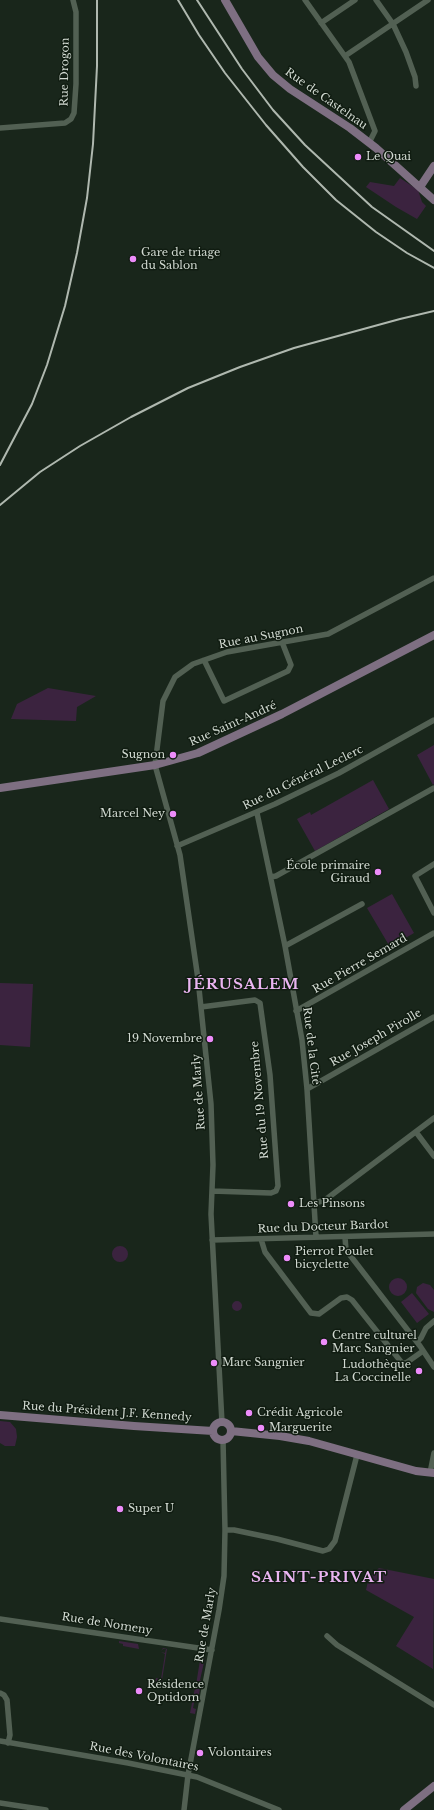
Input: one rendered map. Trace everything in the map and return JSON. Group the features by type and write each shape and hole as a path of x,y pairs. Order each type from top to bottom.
{"street":[{"name":"Rue Drogon","path":"0,128 65,123 71,119 74,113 76,84 76,12 73,0"},
{"name":"Rue de Castelnau","path":"225,0 255,52 273,75 290,89 350,128 434,200"},
{"path":"305,0 349,62 375,131 369,143"},
{"path":"321,22 355,0"},
{"path":"376,0 393,24 406,52 415,77 416,86"},
{"path":"345,56 428,0"},
{"path":"420,187 434,166"},
{"name":"Rue au Sugnon","path":"155,765 162,710 166,692 175,677 184,670 204,660 227,652 328,634 434,578"},
{"name":"Rue Saint-André","path":"0,788 155,765 198,753 221,744 315,697 434,635"},
{"path":"204,660 224,701 288,671 291,665 282,642"},
{"name":"Rue du Général Leclerc","path":"177,846 256,813 339,773 434,720"},
{"name":"Rue de Marly","path":"155,765 177,846 201,1007 211,1104 213,1165 212,1240 222,1422"},
{"path":"271,877 276,876 434,788"},
{"name":"Rue de la Cité","path":"256,813 285,946 296,1011 307,1089 316,1237"},
{"path":"434,864 415,876 434,913"},
{"path":"285,946 362,904"},
{"name":"Rue Pierre Semard","path":"296,1011 434,933"},
{"name":"Rue du 19 Novembre","path":"201,1007 255,1000 260,1003 270,1075 277,1179 276,1191 271,1193 212,1191"},
{"name":"Rue Joseph Pirolle","path":"307,1089 434,1017"},
{"path":"314,1203 325,1200 434,1118"},
{"path":"416,1132 434,1156"},
{"name":"Rue du Docteur Bardot","path":"212,1240 434,1234"},
{"path":"345,1237 346,1250 417,1342 434,1367"},
{"path":"260,1239 265,1252 311,1312 319,1314 341,1298 347,1297 352,1300 402,1363 406,1363 423,1351"},
{"path":"417,1342 421,1338 426,1328 434,1321"},
{"name":"Rue du Président J.F. Kennedy","path":"0,1415 213,1431"},
{"path":"222,1422 228,1425 231,1431 229,1438 223,1440 216,1438 213,1431 216,1425 222,1422"},
{"path":"231,1431 294,1438 416,1471 432,1473 434,1453"},
{"name":"Rue de Marly","path":"184,1810 188,1775 212,1650 224,1576 225,1530 223,1440"},
{"path":"225,1530 234,1530 267,1537 323,1551 329,1550 335,1541 357,1454"},
{"name":"Rue de Nomeny","path":"0,1619 212,1650"},
{"path":"328,1636 337,1645 434,1704"},
{"path":"0,1693 4,1695 7,1700 10,1735 8,1743"},
{"name":"Rue des Volontaires","path":"0,1741 188,1775 279,1810"},
{"path":"404,1810 434,1786"},
{"path":"0,1803 46,1810"}],"shaded area":[{"path":"400,178 418,190 422,202 426,206 417,219 366,187 370,182 394,186"},
{"path":"48,688 96,696 77,707 76,721 11,719 17,704"},
{"path":"434,745 434,784 433,785 417,755"},
{"path":"373,780 389,809 315,851 297,819 310,812 311,815"},
{"path":"392,894 414,933 390,947 367,908"},
{"path":"0,983 33,984 30,1047 0,1045"},
{"path":"120,1246 126,1248 128,1254 126,1260 120,1262 114,1260 112,1254 114,1248"},
{"path":"394,1278 402,1278 407,1283 405,1294 402,1296 394,1296 389,1291 389,1283"},
{"path":"423,1283 430,1285 434,1290 434,1312 428,1309 416,1293 417,1287"},
{"path":"412,1293 429,1314 417,1323 401,1302"},
{"path":"237,1301 242,1306 237,1311 232,1306"},
{"path":"0,1421 10,1422 16,1429 17,1437 15,1446 5,1446 0,1443"},
{"path":"379,1568 434,1579 433,1669 396,1646 414,1617 366,1590 369,1577"},
{"path":"119,1641 138,1644 139,1649 123,1646 123,1644 119,1643"},
{"path":"163,1648 167,1649 161,1686 150,1684 155,1683 156,1678 161,1679 165,1654 161,1652 165,1653 166,1649 161,1651"},
{"path":"201,1654 205,1658 200,1686 196,1685"},
{"path":"195,1688 200,1689 198,1699 195,1698 193,1708 196,1709 195,1714 190,1713"}],"railway":[{"path":"0,465 32,404 47,365 65,306 77,253 87,198 93,144 97,66 97,0"},
{"path":"178,0 199,35 225,73 266,125 303,167 336,200 376,232 407,253 434,268"},
{"path":"197,0 242,69 273,110 305,145 372,207 434,251"},
{"path":"0,505 40,472 80,446 131,417 188,388 240,367 294,348 434,311"}],"place":[{"name":"Le Quai","path":"358,157"},
{"name":"Gare de triage du Sablon","path":"133,259"},
{"name":"Sugnon","path":"173,755"},
{"name":"Marcel Ney","path":"173,814"},
{"name":"École primaire Giraud","path":"378,872"},
{"name":"19 Novembre","path":"210,1039"},
{"name":"Les Pinsons","path":"291,1204"},
{"name":"Pierrot Poulet bicyclette","path":"287,1258"},
{"name":"Centre culturel Marc Sangnier","path":"324,1342"},
{"name":"Marc Sangnier","path":"214,1363"},
{"name":"Ludothèque La Coccinelle","path":"419,1371"},
{"name":"Crédit Agricole","path":"249,1413"},
{"name":"Marguerite","path":"261,1428"},
{"name":"Super U","path":"120,1509"},
{"name":"Résidence Optidom","path":"139,1691"},
{"name":"Volontaires","path":"200,1753"}],"district":[{"name":"JÉRUSALEM","path":"243,985"},
{"name":"SAINT-PRIVAT","path":"319,1578"}]}
